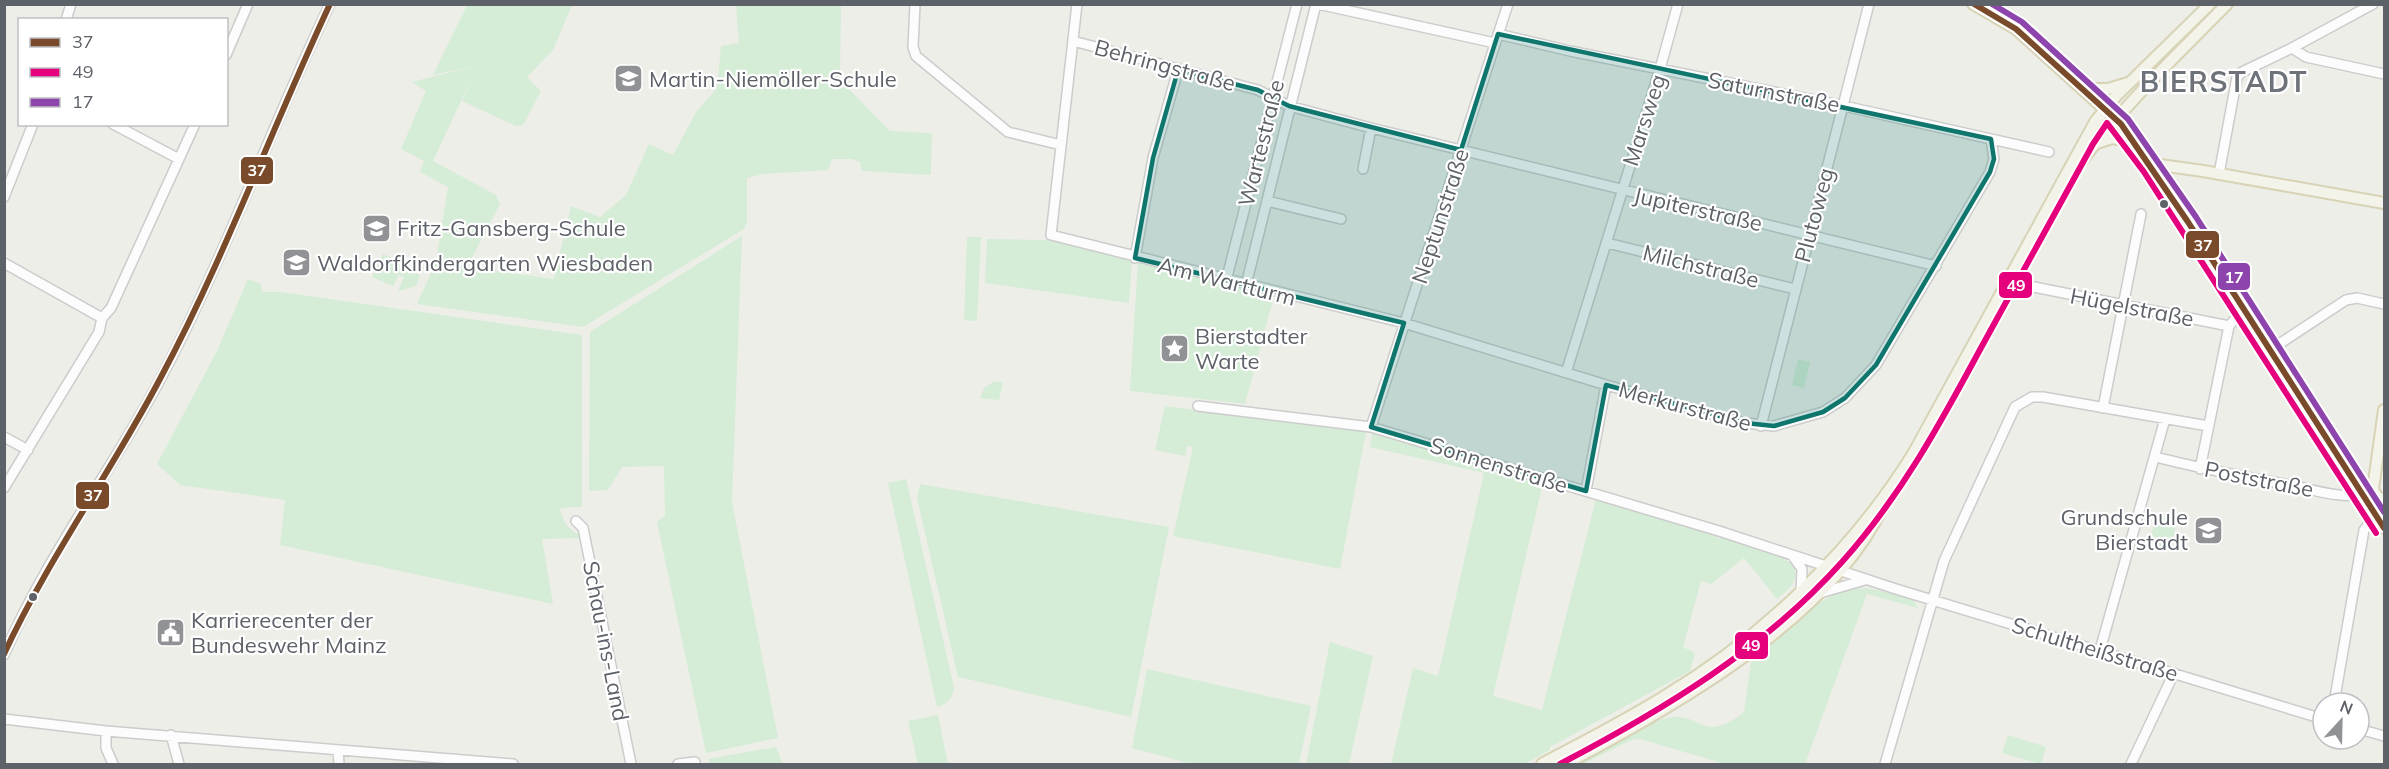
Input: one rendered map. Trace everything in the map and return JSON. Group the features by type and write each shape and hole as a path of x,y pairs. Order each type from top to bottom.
{"main road":[{"path":"1973,4 1989,8 2016,29 2106,108 2135,142 2385,528"},
{"path":"1565,765 1655,715 1709,681 1793,617 1838,570 1873,525 2058,192 2085,139 2106,108 2130,82 2210,4"},
{"path":"2058,192 2116,118 2227,4"},
{"path":"2085,89 2111,88 2130,82"},
{"path":"2094,145 2112,138 2135,142"},
{"path":"2151,167 2160,165 2385,203"},
{"path":"2382,499 2373,489 2385,410"},
{"path":"1542,765 1638,712 1695,676 1759,629 1825,566 1892,488"}],"street":[{"path":"228,50 248,4"},
{"path":"4,655 33,593 115,458 183,336 330,4"},
{"path":"915,4 913,47 916,56 1008,132 1061,146 1077,4"},
{"name":"Wartestraße","path":"1226,281 1297,4"},
{"name":"Wartestraße","path":"1246,285 1289,106 1317,4"},
{"name":"Saturnstraße","path":"1317,4 1844,106 2049,152"},
{"name":"Neptunstraße","path":"1371,427 1508,4"},
{"name":"Marsweg","path":"1566,373 1678,4"},
{"name":"Plutoweg","path":"1761,426 1808,235 1844,106 1869,4"},
{"path":"2218,174 2239,74 2373,4"},
{"name":"Behringstraße","path":"1073,41 1273,96 1289,106 1371,128"},
{"path":"2292,48 2306,57 2385,74"},
{"path":"1135,258 1154,158 1178,69"},
{"path":"4,198 32,126"},
{"path":"117,126 178,159"},
{"path":"4,488 99,332 102,318 111,308 194,126"},
{"path":"1363,169 1371,128"},
{"name":"Jupiterstraße","path":"1371,128 1936,266"},
{"name":"Merkurstraße","path":"1404,323 1606,385 1761,426 1783,425 1823,412 1860,384 1876,365 1990,172 1994,159 1991,139"},
{"name":"Am Wartturm","path":"1061,146 1051,235 1226,281 1404,323"},
{"name":"Wartestraße","path":"1267,201 1341,219"},
{"path":"2103,408 2141,214"},
{"name":"Milchstraße","path":"1607,243 1795,289"},
{"path":"4,262 102,318"},
{"name":"Hügelstraße","path":"2034,287 2229,326"},
{"path":"2270,350 2346,300 2357,298 2385,304"},
{"path":"2200,469 2229,326 2244,309"},
{"path":"1586,491 1606,385"},
{"path":"1885,765 1932,600 1965,512 2015,407 2032,397 2043,397 2208,426"},
{"name":"Sonnenstraße","path":"1198,406 1371,427 1838,570"},
{"path":"2100,650 2165,419"},
{"path":"4,436 28,450"},
{"name":"Poststraße","path":"2156,457 2200,469 2346,495 2360,490"},
{"path":"2336,691 2364,530 2382,499 2360,490"},
{"name":"Schau-ins-Land","path":"576,521 583,528 631,765"},
{"path":"1792,555 1802,569 1800,590"},
{"name":"Schultheißstraße","path":"1838,570 2311,715"},
{"path":"1816,594 1867,580"},
{"path":"2131,765 2174,673"},
{"path":"4,719 106,731 513,765"},
{"path":"106,731 106,748 113,765"},
{"path":"171,735 179,765"},
{"path":"338,750 339,765"},
{"path":"678,765 695,762"}],"highlighted area":[{"path":"1498,34 1991,139 1994,159 1990,172 1876,365 1845,398 1823,412 1774,426 1745,423 1606,385 1586,491 1371,427 1404,323 1135,258 1153,158 1178,70 1258,90 1289,106 1461,150"}],"green space":[{"path":"467,5 572,5 553,50 527,77 541,91 523,125 516,126 462,101 475,71 433,161 496,195 500,204 467,267 554,279 571,206 600,217 626,195 649,144 673,155 696,112 717,88 721,46 739,43 736,5 841,5 840,80 890,131 932,133 931,175 862,171 860,162 851,159 832,159 828,170 763,174 747,178 747,222 744,229 583,327 417,304 436,262 448,187 420,172 424,161 401,149 426,91 412,82 479,65 433,75"},
{"path":"742,236 732,502 778,738 706,753 657,522 665,516 664,466 622,467 608,490 589,491 590,332"},
{"path":"967,237 981,237 977,321 964,320"},
{"path":"987,239 1050,240 1132,260 1129,303 985,283"},
{"path":"383,254 420,275 416,286 398,291 404,277 399,275 393,286 372,277"},
{"path":"1138,262 1274,296 1245,404 1130,391"},
{"path":"248,279 261,284 262,292 281,292 582,335 582,507 560,508 568,526 584,538 542,539 553,604 280,545 285,500 180,485 157,464 217,351"},
{"path":"1798,359 1810,362 1804,388 1792,385"},
{"path":"993,382 1003,382 999,400 980,398 984,388"},
{"path":"1165,406 1366,432 1340,569 1173,536 1193,447 1187,446 1185,456 1155,450"},
{"path":"1378,432 1543,483 1493,696 1542,710 1596,499 1713,534 1719,539 1723,536 1768,550 1792,565 1796,574 1791,586 1777,599 1744,558 1711,584 1701,581 1683,647 1695,653 1690,671 1550,747 1550,750 1524,764 1391,764 1413,668 1438,676 1484,473 1370,447 1372,433"},
{"path":"906,479 954,687 949,700 937,707 888,483"},
{"path":"920,484 1169,527 1131,717 958,677 917,498"},
{"path":"2155,516 2177,520 2171,549 2150,545"},
{"path":"1868,588 1912,598 1918,608 1867,594 1805,764 1725,764 1640,739 1631,740 1583,764 1576,764 1655,721 1679,717 1710,727 1730,722 1744,712 1752,656 1820,602 1836,594"},
{"path":"1330,642 1373,656 1349,764 1306,764"},
{"path":"1147,669 1311,706 1299,764 1192,764 1132,748"},
{"path":"938,715 948,764 918,764 908,721"},
{"path":"2008,735 2046,747 2041,764 2002,753"},
{"path":"776,747 783,764 710,764 708,759"}],"transit line":[{"name":"37","path":"4,654 41,583 142,412 184,332 330,4"},
{"name":"37","path":"1974,4 2016,29 2121,124 2188,222 2384,528"},
{"name":"17","path":"1992,4 2022,22 2128,119 2196,217 2384,512"},
{"name":"49","path":"1560,764 1674,700 1710,676 1779,623 1842,562 1883,511 1918,458 1951,403 2093,144 2107,123 2144,172 2376,533"}],"place":[{"name":"Martin-Niemöller-Schule","path":"628,79"},
{"name":"Fritz-Gansberg-Schule","path":"376,228"},
{"name":"Waldorfkindergarten Wiesbaden","path":"296,263"},
{"name":"Bierstadter Warte","path":"1174,349"},
{"name":"Grundschule Bierstadt","path":"2209,530"},
{"name":"Karrierecenter der Bundeswehr Mainz","path":"170,633"}],"district":[{"name":"BIERSTADT","path":"2224,82"}]}
